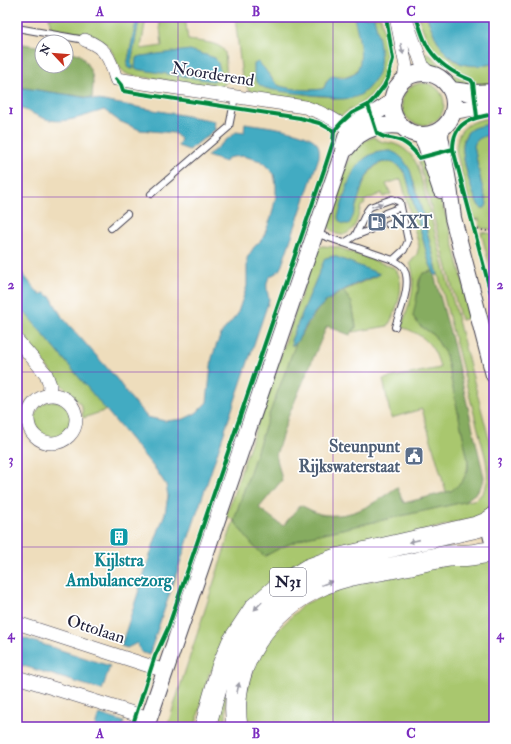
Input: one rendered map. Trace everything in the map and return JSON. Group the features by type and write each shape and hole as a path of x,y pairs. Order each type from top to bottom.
{"highway":[{"name":"N31","path":"205,727 222,667 232,643 255,608 278,588 309,569 336,559 477,528 487,523 493,517"},
{"name":"N31","path":"448,556 469,548 494,543"},
{"name":"N31","path":"237,727 236,698 240,676 249,652 262,632 280,612 302,596 324,584 353,575 377,572 448,556 494,552"}],"main road":[{"path":"493,517 491,530 494,543"}],"street":[{"path":"396,17 406,66 404,80"},
{"path":"405,17 423,67 429,74"},
{"name":"Noorderend","path":"85,40 95,44 103,50 110,59 116,79 305,107 329,116 354,133"},
{"path":"416,74 429,74 437,76 451,90 454,101 453,111 447,123 441,130 432,134 421,135 412,133 402,126 396,119 393,113 393,100 396,90 404,80 416,74"},
{"path":"451,90 474,93 494,92"},
{"path":"17,677 148,722 164,671 343,152 344,142 354,133 361,119 380,111 393,100"},
{"path":"453,111 494,104"},
{"path":"354,133 390,124 402,126"},
{"path":"441,130 440,136 453,218"},
{"path":"421,135 453,218 494,375"},
{"path":"17,340 46,374 50,385 49,395"},
{"name":"Ottolaan","path":"17,623 164,671"}],"lane":[{"path":"17,28 85,40"},
{"path":"151,194 228,127 235,97"},
{"path":"355,236 370,207 392,199 400,202 408,241 404,250 393,260"},
{"path":"385,213 401,208"},
{"path":"111,228 127,214"},
{"path":"388,224 404,218"},
{"path":"344,243 355,236 370,230"},
{"path":"315,233 393,260 402,266 406,278 402,306 395,326"}],"path":[{"path":"472,222 476,237"},
{"path":"474,229 494,232"}],"green space":[{"path":"49,17 146,17 141,49 162,46 159,17 185,17 188,40 214,44 222,48 225,52 227,81 221,88 129,75 121,69 113,53 102,41 95,37 81,33 51,28","holes":["137,18 139,20 131,63 133,69 130,69 127,65","196,52 215,58 139,57"]},
{"path":"235,17 354,17 360,39 361,56 360,64 351,75 336,76 327,80 324,88 321,89 302,90 280,86 269,74 265,88 328,96 336,99 380,50 374,17 381,17 385,40 386,62 385,73 381,83 364,101 341,116 257,95 248,89 242,77"},
{"path":"418,17 427,17 432,30 444,51 455,61 462,64 478,66 494,64 494,89 476,88 476,83 472,78 452,69 445,64 435,53"},
{"path":"17,43 34,46 34,74 74,74 74,53 80,54 88,66 93,79 92,98 17,87"},
{"path":"426,53 448,72 471,85 458,88 443,74 427,64 422,54"},
{"path":"419,83 427,83 435,86 441,92 444,104 441,116 435,122 427,125 419,125 411,122 405,116 402,108 402,100 405,92 411,86"},
{"path":"494,117 494,124 470,130 465,136 463,154 467,175 476,201 479,206 485,208 487,204 474,146 479,139 494,133 494,230 480,228 479,219 474,220 456,151 459,135 462,130 479,120"},
{"path":"374,137 380,141 396,144 408,152 418,167 494,458 494,504 485,515 304,562 209,674 195,727 167,727 234,520 244,535 265,556 306,537 477,499 484,490 487,481 486,460 410,170 391,151 377,152 364,159 347,224 350,222 363,184 374,168 381,163 389,162 394,163 401,168 406,175 429,262 433,271 424,273 419,280 416,306 413,316 419,325 434,335 446,355 468,460 467,471 463,481 451,491 446,492 422,409 391,418 383,379 440,368 435,353 427,342 416,333 401,327 412,295 413,279 410,263 417,254 419,246 401,179 386,184 391,194 383,197 382,193 364,201 365,204 361,206 355,225 351,231 346,234 336,234 329,227 327,222 327,215 355,144"},
{"path":"427,159 447,219 472,317 461,320 419,162"},
{"path":"481,232 494,234 494,282"},
{"path":"322,246 337,247 395,268 399,275 400,289 395,312 388,326 353,332 356,327 352,303 343,291 380,274 325,259 291,340 292,345 296,343 269,415 234,520 226,516 317,249"},
{"path":"433,271 453,343 484,477 483,483 477,492 464,502 306,537 265,556 244,535 234,520 269,415 296,343 318,309 327,301 343,291 352,303 356,327 350,335 327,326 288,417 276,455 282,480 259,508 283,526 300,505 320,514 342,515 352,513 371,505 397,487 404,503 451,491 462,482 468,470 468,460 446,355 434,335 419,325 413,316 421,276 424,273"},
{"path":"17,303 107,410 83,418 82,406 61,384 17,330"},
{"path":"53,401 63,404 68,409 71,419 68,429 63,434 53,437 43,434 38,429 35,419 38,409 43,404"},
{"path":"469,560 494,561 494,727 243,727 244,697 261,647 304,604 349,585"},
{"path":"239,648 226,699 226,727 210,727"}],"water":[{"path":"354,17 374,17 380,44 380,62 378,71 375,79 362,94 357,97 336,99 328,96 283,92 265,88 257,81 254,76 254,64 258,62 278,85 294,89 321,89 324,88 331,77 334,76 343,78 355,73 359,67 360,50"},
{"path":"427,17 494,17 494,64 478,66 462,64 449,56 441,46"},
{"path":"137,18 139,20 131,63 133,65 133,69 128,68 127,65"},
{"path":"190,50 215,58 221,75 218,79 213,81 135,69 136,58 141,56"},
{"path":"17,87 215,121 214,128 216,129 189,150 178,146 181,139 174,133 140,130 119,121 104,110 68,120 53,121 42,118 17,107"},
{"path":"245,123 273,127 296,132 306,136 318,145 319,157 281,268 268,279 267,288 269,300 149,655 141,652 137,643 127,648 121,646 165,513 168,496 166,485 156,470 17,303 17,267 40,295 44,293 51,297 62,317 116,378 147,417 165,421 184,419 196,413 207,402 212,358 216,346 222,332 237,315 247,286 247,258 254,247 263,238 271,218 276,196 274,174 261,161 243,156 228,158 225,162 207,156 236,132 244,133"},
{"path":"494,124 494,133 479,139 474,146 487,204 485,208 481,208 475,197 469,179 464,160 463,143 468,132 473,128"},
{"path":"391,151 403,159 410,170 438,275 435,275 429,262 406,175 397,165 389,162 380,163 372,168 367,176 353,217 349,224 340,222 338,217 353,172 359,164 367,157 378,152"},
{"path":"334,256 380,274 364,280 331,297 318,309 296,343 292,346 291,340 325,258"},
{"path":"17,636 110,666 102,690 17,664"},
{"path":"99,714 124,722 122,727 95,727"}],"cycle path":[{"path":"132,727 155,656 168,628 324,170 333,142 334,131 352,113 368,105 384,86 388,78 393,59 386,17"},
{"path":"416,17 425,42 433,54 448,68 471,80 473,83 477,117"},
{"path":"116,79 121,85 123,91 300,118 319,123 334,131"},
{"path":"368,105 377,133 383,137 399,140 406,144 419,158 453,149"},
{"path":"494,114 478,117 460,127 456,133 453,149 494,305"}],"place":[{"name":"NXT","path":"377,222"},
{"name":"Steunpunt Rijkswaterstaat","path":"414,456"},
{"name":"Kijlstra Ambulancezorg","path":"119,537"}]}
